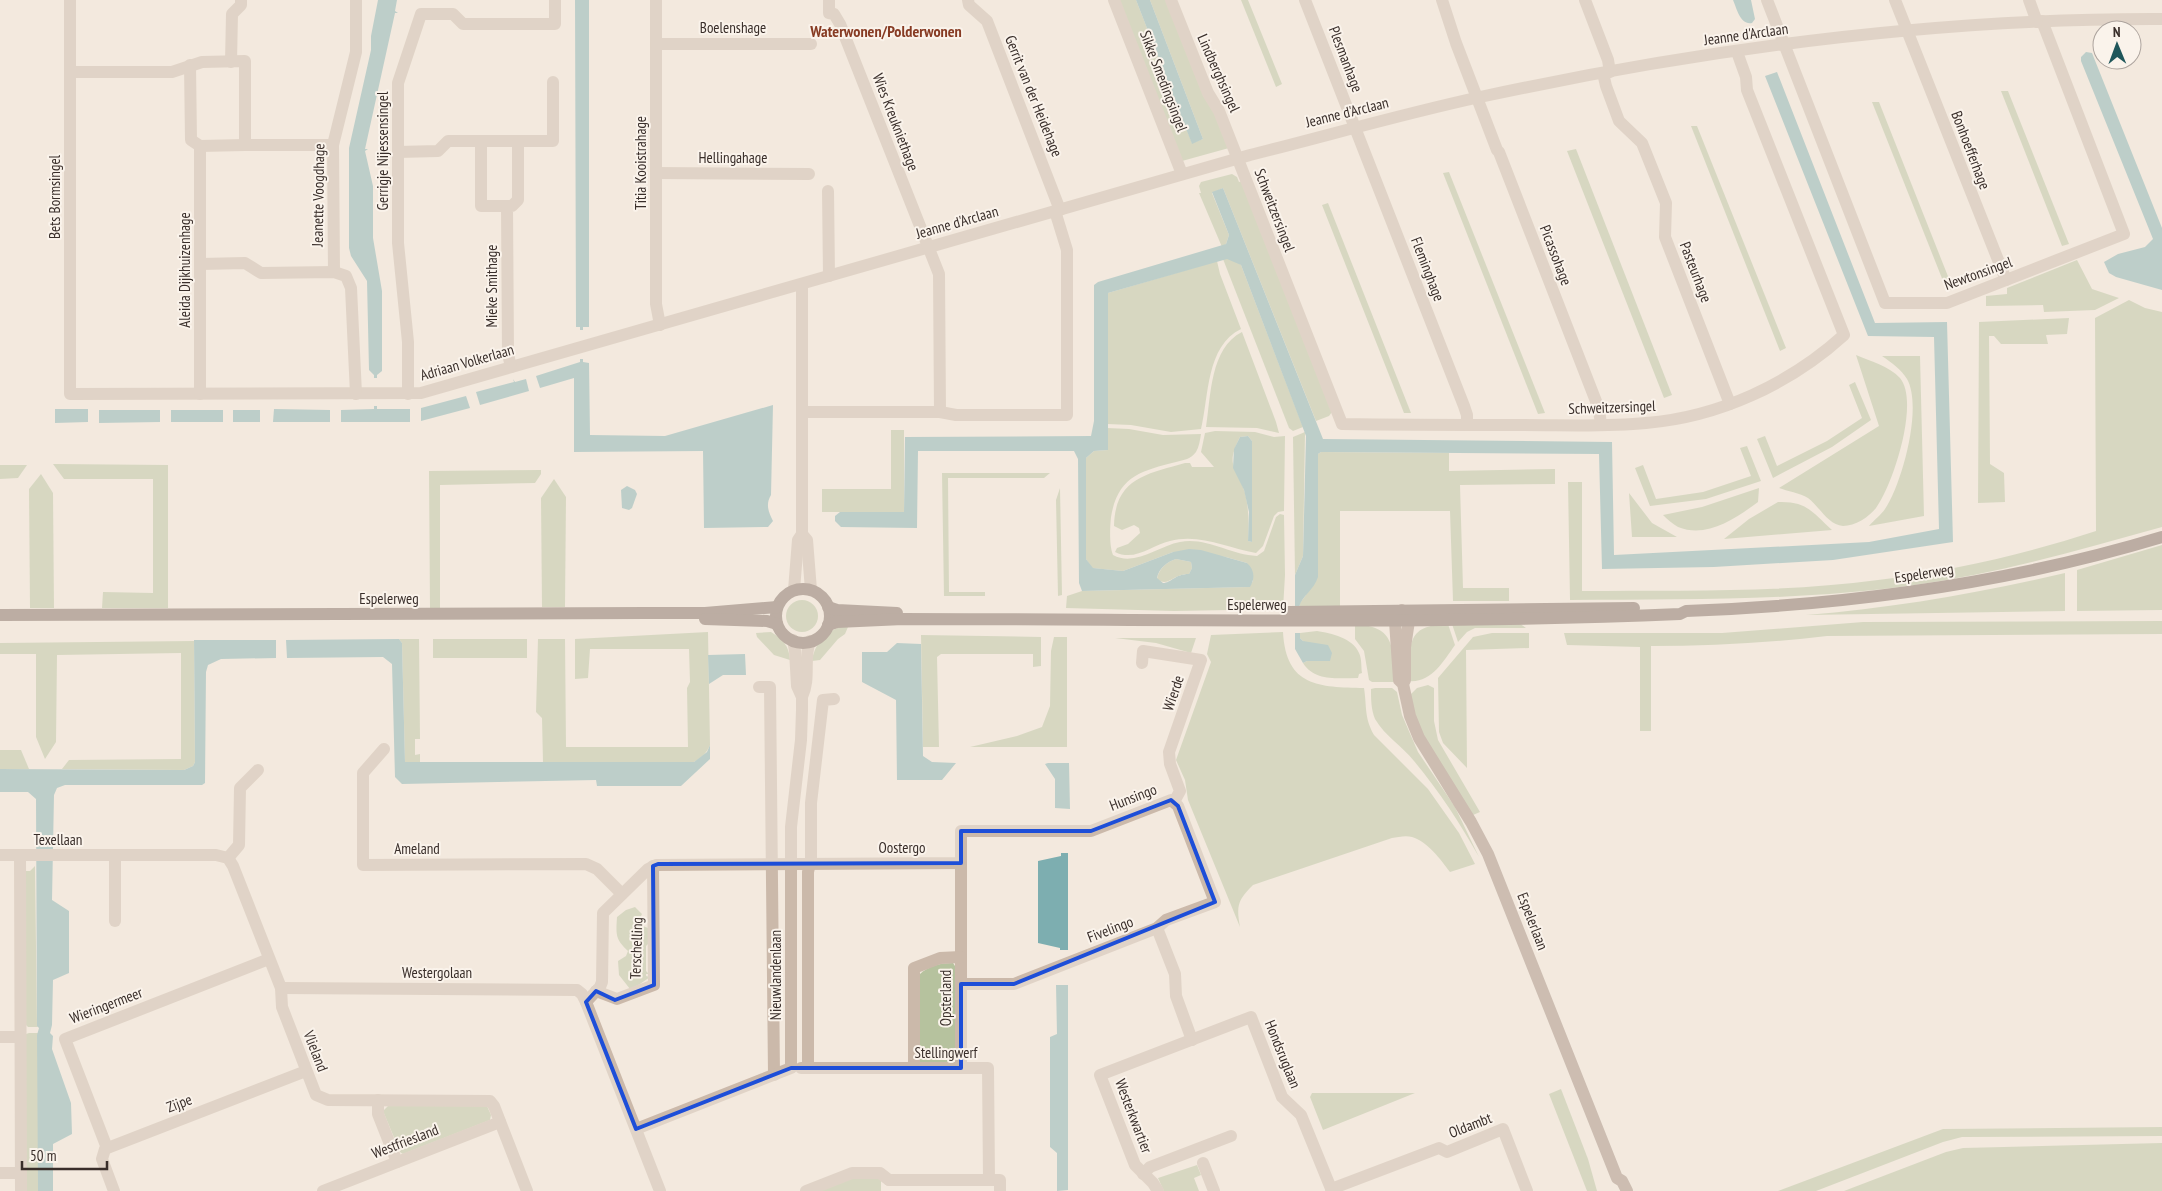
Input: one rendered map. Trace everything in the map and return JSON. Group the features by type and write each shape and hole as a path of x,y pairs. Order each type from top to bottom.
{"main road":[{"name":"Espelerweg","path":"828,625 837,622 903,619 1405,616 1680,608 1686,611 1798,606 1935,589 2064,563 2162,537"},
{"path":"794,590 812,590 823,598 828,607 828,625 821,635 810,641 793,640 782,633 777,624 777,606 784,597 794,590"},
{"name":"Espelerweg","path":"0,614 647,613 705,612 777,606"},
{"name":"Espelerweg","path":"828,607 894,613 1283,616"},
{"name":"Espelerweg","path":"1305,616 1395,621"},
{"path":"1395,621 1405,616"},
{"name":"Espelerlaan","path":"1405,616 1405,680 1403,684 1406,706 1419,738 1471,822 1500,881 1618,1184 1622,1181 1627,1191"},
{"name":"Espelerweg","path":"0,621 703,619 777,624"},
{"name":"Espelerlaan","path":"1395,621 1399,680 1403,684"}],"street":[{"name":"Bets Bormsingel","path":"70,0 70,394"},
{"path":"232,62 232,14 241,5 241,0"},
{"name":"Jeanette Voogdhage","path":"334,272 333,145 356,52 356,0"},
{"name":"Gerrigje Nijessensingel","path":"408,394 408,342 398,242 398,82 421,14 453,14 463,24 555,24 555,0"},
{"name":"Titia Kooistrahage","path":"656,0 656,304 660,325"},
{"name":"Wies Kreukniethage","path":"829,0 829,13 834,14 840,24 940,276 940,412"},
{"name":"Gerrit van der Heidehage","path":"940,412 956,415 1067,415 1067,250 1058,210 987,21 969,4 968,0"},
{"name":"Sikke Smedingsingel","path":"1114,0 1182,174"},
{"name":"Lindberghsingel","path":"1171,0 1208,93 1219,111 1237,158"},
{"name":"Picassohage","path":"1442,0 1476,98 1499,152 1599,409 1601,424"},
{"name":"Pasteurhage","path":"1585,0 1608,60 1606,72 1619,121 1642,143 1666,203 1665,237 1730,404"},
{"path":"1767,0 1784,45"},
{"name":"Bonhoefferhage","path":"1895,0 2006,280"},
{"path":"2029,0 2039,22"},
{"name":"Plesmanhage","path":"1306,1 1355,127"},
{"name":"Jeanne d'Arclaan","path":"802,284 1237,158 1476,98 1606,72 1784,45 1908,31 2095,19 2162,19"},
{"name":"Newtonsingel","path":"1784,45 1884,303 1947,303 2124,234 2039,22"},
{"name":"Boelenshage","path":"656,44 810,44"},
{"name":"Schweitzersingel","path":"1237,158 1342,424 1601,424 1646,423 1671,420 1730,404 1789,376 1844,334 1747,90 1746,77 1737,52"},
{"path":"70,72 172,72 202,62 245,61 245,145"},
{"path":"190,66 191,140 200,146 333,145"},
{"path":"398,152 438,151 448,142 553,141 553,82"},
{"name":"Fleminghage","path":"1355,127 1464,406 1467,415 1467,425"},
{"path":"481,142 481,206 508,206"},
{"name":"Mieke Smithage","path":"511,366 508,354 508,206 512,206 518,200 518,142"},
{"name":"Aleida Dijkhuizenhage","path":"200,146 200,394"},
{"name":"Hellingahage","path":"656,174 809,174"},
{"path":"828,191 829,276"},
{"path":"201,264 245,263 261,273 334,272 343,274 351,284 356,394"},
{"path":"794,590 798,540 802,534 802,284"},
{"name":"Adriaan Volkerlaan","path":"70,394 421,393 802,284"},
{"path":"802,412 940,412"},
{"path":"802,534 807,540 812,590"},
{"name":"Nieuwlandenlaan","path":"793,640 797,686 802,697"},
{"name":"Nieuwlandenlaan","path":"791,1068 792,816 801,740 802,697 807,687 810,641"},
{"name":"Wierde","path":"1142,663 1143,651 1201,660 1170,752 1170,764 1180,791 1174,802"},
{"name":"Nieuwlandenlaan","path":"759,687 770,687 772,864 774,880 774,1075"},
{"path":"808,1068 808,872 810,864 811,802 824,700 834,700"},
{"name":"Ameland","path":"384,749 362,773 363,864 584,864 593,866 622,894"},
{"path":"258,770 240,788 239,845 228,858 269,959"},
{"name":"Hunsingo","path":"961,863 961,831 1091,831 1171,800 1178,806 1215,902 1166,920 1157,928"},
{"name":"Texellaan","path":"0,855 216,855 228,858"},
{"path":"20,855 21,1191"},
{"path":"115,855 116,922"},
{"name":"Oostergo","path":"810,864 961,863"},
{"name":"Opsterland","path":"961,863 961,1068"},
{"path":"653,866 664,864 810,864"},
{"name":"Terschelling","path":"653,866 654,985 617,999 596,992 600,987 602,978 602,916 606,909 653,866"},
{"name":"Fivelingo","path":"961,984 1014,984 1157,928 1175,974 1176,996 1192,1040"},
{"name":"Opsterland","path":"914,1068 914,968 940,958 961,957"},
{"name":"Vlieland","path":"269,959 281,988 282,1007 306,1071 316,1095 323,1100 490,1101 500,1122"},
{"name":"Wieringermeer","path":"107,1148 64,1039 269,959"},
{"name":"Westergolaan","path":"281,988 568,988 580,992 586,1002"},
{"path":"596,992 586,1002 660,1191"},
{"name":"Hondsruglaan","path":"1100,1075 1251,1017 1282,1097 1301,1115 1331,1190"},
{"path":"0,1037 20,1037"},
{"path":"636,1129 791,1068"},
{"name":"Stellingwerf","path":"791,1068 988,1068 989,1180"},
{"name":"Zijpe","path":"107,1148 306,1071"},
{"name":"Westerkwartier","path":"1100,1075 1134,1162 1158,1191"},
{"path":"378,1100 378,1114 397,1162"},
{"path":"500,1122 527,1191"},
{"name":"Westfriesland","path":"323,1191 500,1122"},
{"name":"Oldambt","path":"1331,1190 1439,1148 1447,1152 1503,1129 1527,1191"},
{"path":"1143,1174 1150,1167 1231,1136"},
{"path":"107,1148 102,1159 114,1191"},
{"path":"1203,1163 1214,1191"},
{"path":"0,1173 21,1173"},
{"path":"806,1191 852,1173 880,1173 889,1186 1000,1180 1000,1191"}],"highlighted area":[{"path":"1171,800 1178,806 1215,902 1014,984 961,984 961,1068 791,1068 636,1129 586,1002 596,991 615,1000 654,985 653,866 658,864 961,863 961,831 1091,831"}],"green space":[{"path":"1119,0 1136,0 1192,143 1203,139 1150,0 1167,0 1229,148 1182,161"},
{"path":"1241,0 1248,0 1282,84 1276,87"},
{"path":"2001,91 2008,91 2069,244 2062,246"},
{"path":"1872,102 1879,102 1953,289 1947,291"},
{"path":"1691,126 1697,126 1786,348 1780,351"},
{"path":"1576,149 1672,395 1664,398 1567,151"},
{"path":"1449,172 1545,413 1538,414 1443,173"},
{"path":"1232,174 1237,177 1239,182 1242,181 1332,412 1329,416 1316,421 1223,188 1212,193 1229,235 1226,244 1222,247 1199,193 1201,193 1199,186 1201,182"},
{"path":"1328,203 1411,413 1404,413 1322,205"},
{"path":"1223,259 1233,259 1241,265 1303,427 1293,431 1289,428"},
{"path":"2077,260 2092,289 2119,298 2095,310 2044,312 2043,305 1986,306 1986,296 2007,294 2007,288"},
{"path":"1217,261 1241,329 1221,347 1215,359 1201,429 1171,432 1131,425 1107,424 1108,293"},
{"path":"2129,300 2145,308 2162,312 2162,527 2008,567 1915,585 1786,597 1570,600 1568,482 1582,482 1582,591 1767,589 1878,580 1988,561 2096,531 2095,318"},
{"path":"2069,318 2067,334 2046,335 2048,344 2001,344 1994,336 1989,336 1990,464 2004,473 2005,502 1978,503 1979,322"},
{"path":"1242,332 1279,433 1257,428 1206,427 1211,388 1218,361 1231,339"},
{"path":"1856,355 1885,367 1900,378 1905,390 1907,405 1906,424 1896,463 1883,497 1866,518 1857,523 1843,526 1828,519 1808,498 1779,488 1879,426"},
{"path":"1882,356 1920,356 1924,516 1869,526 1883,511 1898,482 1912,426 1913,408 1907,379 1899,369"},
{"path":"1855,382 1871,420 1832,447 1773,478 1757,439 1765,436 1777,466 1827,441 1862,418 1849,385"},
{"path":"1107,428 1129,429 1163,435 1201,434 1198,448 1192,456 1185,460 1142,473 1125,484 1119,492 1111,517 1110,541 1113,555 1130,559 1172,544 1190,541 1257,556 1264,551 1276,517 1280,514 1284,515 1285,575 1283,609 1174,611 1066,608 1067,596 1082,591 1249,587 1253,581 1247,563 1226,557 1173,552 1123,571 1092,568 1086,559 1086,458 1094,451 1108,450"},
{"path":"891,430 904,430 904,512 822,512 822,489 891,489"},
{"path":"1215,431 1255,432 1274,437 1285,436 1284,511 1278,512 1274,516 1263,546 1256,553 1203,540 1181,539 1163,543 1136,554 1122,555 1115,552 1117,548 1128,544 1140,533 1139,528 1134,525 1122,530 1114,526 1120,497 1136,481 1158,471 1185,463 1190,463 1192,467 1214,467 1201,452 1205,433","holes":["1248,436 1252,441 1252,542 1248,541 1245,493 1233,461 1235,447 1240,437"]},
{"path":"1305,432 1303,556 1295,575 1293,437"},
{"path":"1747,446 1761,481 1706,499 1650,506 1635,468 1643,465 1656,499 1703,492 1751,476 1740,448"},
{"path":"1321,452 1449,453 1449,471 1555,469 1555,484 1460,485 1463,588 1509,588 1509,601 1453,601 1450,511 1340,511 1340,608 1299,607 1306,595 1318,454"},
{"path":"53,464 168,465 168,608 102,608 103,592 153,593 153,479 64,479"},
{"path":"0,465 27,465 18,478 0,479"},
{"path":"541,470 541,474 535,483 440,485 440,608 430,608 429,471"},
{"path":"942,473 1050,473 1044,478 948,478 949,592 985,592 985,596 944,596"},
{"path":"41,474 53,493 54,608 30,608 29,489"},
{"path":"554,479 566,497 565,607 542,607 541,498"},
{"path":"1060,488 1062,595 1058,596 1056,500"},
{"path":"1759,488 1758,502 1731,520 1710,529 1689,530 1678,527 1663,515 1702,507"},
{"path":"1629,493 1652,523 1677,537 1632,537"},
{"path":"1778,502 1796,503 1803,506 1814,513 1832,530 1724,539 1749,519"},
{"path":"2162,545 2162,610 2077,611 2077,570"},
{"path":"1176,559 1191,562 1192,568 1189,574 1164,582 1157,579 1164,566"},
{"path":"2065,573 2065,611 1806,615 1936,599"},
{"path":"802,600 808,601 813,605 817,610 817,622 813,627 808,631 802,632 796,631 791,627 787,622 786,616 787,610 791,605 796,601"},
{"path":"2162,621 2162,634 1827,636 1739,644 1651,646 1651,731 1640,731 1640,647 1567,645 1564,633 1722,633 1863,622"},
{"path":"1519,623 1526,628 1475,628 1467,632 1458,642 1452,624"},
{"path":"1355,624 1378,629 1385,634 1392,649 1396,682 1372,682 1369,680 1364,651 1355,639"},
{"path":"1448,624 1455,645 1430,675 1417,681 1409,681 1411,648 1417,633 1424,628 1434,625"},
{"path":"840,627 848,627 845,634 838,639 820,660 812,661 815,650 821,640"},
{"path":"1317,631 1341,637 1356,648 1361,658 1362,673 1359,674 1358,678 1328,678 1308,669 1303,663 1307,661 1322,661 1300,638 1300,633"},
{"path":"708,632 710,745 702,757 694,762 543,763 542,718 536,712 538,639 565,639 566,747 688,747 687,688 690,682 689,649 590,649 588,678 575,679 575,639"},
{"path":"771,632 785,643 790,660 774,655 757,637 756,633"},
{"path":"1283,632 1285,650 1298,674 1308,680 1333,687 1364,688 1367,717 1374,735 1428,789 1459,833 1475,864 1450,872 1433,852 1418,839 1407,836 1392,838 1253,885 1239,903 1240,927 1188,800 1185,780 1176,760 1211,662 1207,654 1211,635"},
{"path":"1492,633 1529,633 1529,648 1466,650 1467,768 1443,743 1439,732 1438,678 1473,637"},
{"path":"921,635 1041,637 1041,666 1033,667 1033,654 941,654 937,657 939,747 923,747"},
{"path":"1054,637 1067,637 1067,747 970,747 1017,736 1042,727 1050,706 1051,651"},
{"path":"1115,638 1196,638 1191,653 1156,643"},
{"path":"399,639 419,639 420,739 415,739 415,755 420,754 420,763 405,762 402,643"},
{"path":"433,639 527,639 527,658 433,658"},
{"path":"194,641 195,762 193,766 184,770 62,769 69,760 181,759 181,653 57,655 56,742 45,759 36,737 36,654 0,654 0,643"},
{"path":"1428,685 1434,688 1434,721 1438,740 1480,812 1473,815 1430,749 1417,721 1410,695 1417,688"},
{"path":"1392,688 1397,692 1402,715 1418,752 1455,807 1479,857 1457,820 1432,784 1375,719 1372,708 1371,689"},
{"path":"0,750 21,750 29,769 0,769"},
{"path":"35,866 37,1026 39,1027 28,1027 26,1025 24,871 30,871"},
{"path":"635,907 642,914 640,918 643,926 648,928 650,942 646,946 646,971 649,974 646,974 646,976 650,977 630,989 619,975 618,961 626,956 628,951 617,936 616,928 617,917 626,910"},
{"path":"953,963 955,966 957,1058 953,1062 922,1063 920,1062 920,974 935,965"},
{"path":"39,1033 38,1191 26,1191 26,1034"},
{"path":"1561,1089 1588,1159 1597,1191 1587,1191 1549,1094"},
{"path":"1312,1093 1415,1093 1323,1130 1310,1097"},
{"path":"388,1106 487,1106 491,1115 490,1120 403,1154 400,1152 383,1111"},
{"path":"2162,1127 2162,1136 1962,1137 1943,1142 1816,1191 1778,1191 1943,1129"},
{"path":"2162,1143 2162,1191 1844,1191 1946,1152 1963,1148"},
{"path":"1197,1165 1201,1175 1194,1178 1199,1191 1164,1191 1158,1178"},
{"path":"853,1177 881,1179 881,1191 817,1191"}],"water":[{"path":"378,0 397,0 395,11 398,13 395,13 365,149 368,149 365,151 373,186 373,238 382,291 382,371 377,375 377,378 374,378 374,375 369,370 367,281 351,256 349,248 349,148 371,50 371,36"},
{"path":"575,0 589,0 589,327 583,327 583,330 580,330 580,327 576,327"},
{"path":"1136,0 1150,0 1203,139 1192,144"},
{"path":"1733,0 1751,0 1755,19 1752,23 1745,22 1742,19"},
{"path":"2086,52 2092,53 2092,70 2099,70 2162,228 2162,290 2116,277 2109,273 2104,262 2118,254 2145,247 2153,239 2081,57"},
{"path":"1777,72 1875,323 1947,322 1953,542 1833,560 1714,567 1602,569 1599,454 1321,452 1318,454 1318,577 1299,607 1295,607 1295,575 1303,556 1306,436 1241,265 1227,259 1108,293 1108,450 1094,451 1086,458 1086,559 1093,568 1123,571 1173,552 1189,549 1201,550 1247,563 1252,569 1253,575 1250,587 1082,591 1079,583 1078,459 1074,451 918,451 917,528 841,527 835,521 835,516 840,512 904,512 905,437 1091,436 1094,421 1094,285 1098,282 1226,244 1229,235 1212,192 1223,188 1323,439 1612,442 1614,555 1869,542 1939,529 1934,337 1868,336 1765,76","holes":["1173,560 1191,562 1192,568 1189,574 1180,575 1163,583 1157,578 1162,568"]},
{"path":"580,359 583,359 583,362 589,363 590,435 665,436 773,405 771,495 768,506 773,521 768,527 704,528 703,451 574,452 574,378 540,388 536,376 580,362"},
{"path":"513,379 515,382 526,379 529,391 480,405 476,392 514,382"},
{"path":"466,396 470,408 421,421 421,408"},
{"path":"374,406 377,406 377,409 410,409 410,422 341,422 341,410 374,409"},
{"path":"55,409 88,409 88,422 55,423"},
{"path":"274,409 330,410 330,422 273,422"},
{"path":"99,410 160,410 160,422 99,423"},
{"path":"171,410 223,410 223,422 171,422"},
{"path":"233,410 260,410 260,422 233,422"},
{"path":"1248,436 1252,441 1252,542 1248,541 1249,512 1244,490 1233,468 1234,449 1240,437"},
{"path":"627,486 635,490 637,494 632,508 629,510 622,508 621,490"},
{"path":"1295,633 1300,633 1300,638 1303,641 1328,645 1332,653 1330,661 1307,661 1303,663 1295,649"},
{"path":"399,639 402,643 405,762 694,762 707,752 710,745 710,759 681,786 597,786 596,780 402,784 395,777 392,664 383,657 287,658 286,640"},
{"path":"194,640 276,640 276,658 221,659 208,665 206,672 205,783 202,785 65,785 57,788 54,795 52,900 69,911 69,973 53,980 52,1025 50,1033 53,1036 52,1049 71,1103 72,1134 53,1144 53,1191 38,1191 37,1035 39,1028 37,1026 36,799 28,792 0,792 0,769 184,770 193,766 195,762"},
{"path":"897,643 921,644 923,756 932,762 956,763 942,780 897,780 896,700 862,682 862,652 887,652"},
{"path":"745,654 746,675 723,675 709,684 708,655"},
{"path":"1069,763 1070,809 1055,808 1055,779 1045,764"},
{"path":"1061,853 1068,853 1068,950 1060,950 1060,948 1038,943 1038,861 1061,856"},
{"path":"1056,985 1068,985 1068,1190 1057,1191 1057,1153 1050,1147 1050,1037 1057,1034"}],"district":[{"name":"Waterwonen/Polderwonen","path":"886,31"}]}
